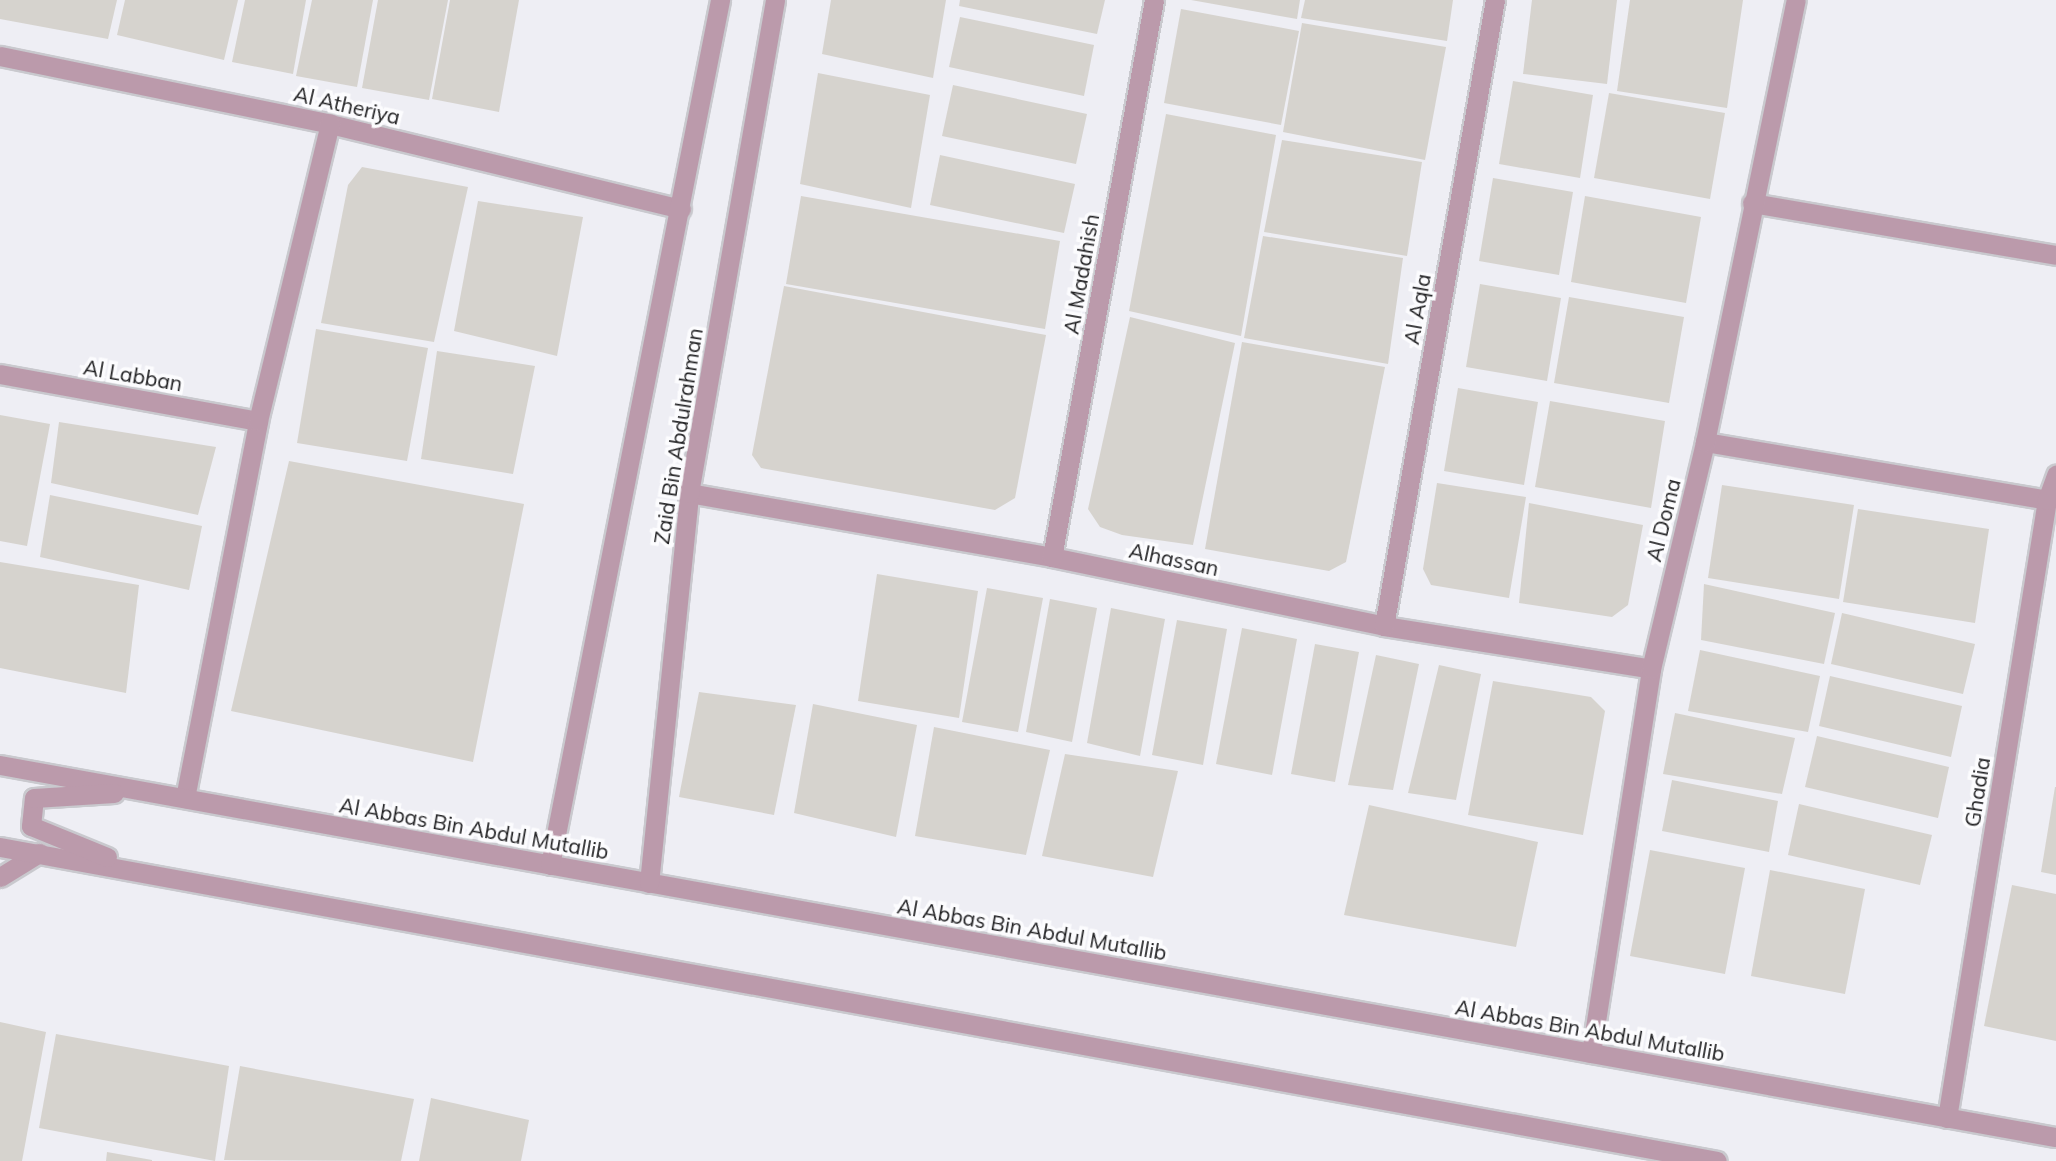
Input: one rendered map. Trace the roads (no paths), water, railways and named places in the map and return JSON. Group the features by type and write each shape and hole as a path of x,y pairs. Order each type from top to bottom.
{"street":[{"name":"Zaid Bin Abdulrahman","path":"550,865 720,0"},
{"name":"Zaid Bin Abdulrahman","path":"649,883 689,493 775,0"},
{"name":"Al Madahish","path":"1052,557 1154,0"},
{"name":"Al Aqla","path":"1384,626 1495,0"},
{"name":"Al Doma","path":"1591,1053 1651,670 1706,442 1752,203 1796,0"},
{"name":"Al Atheriya","path":"0,56 330,124 681,209"},
{"path":"185,798 258,421 330,124"},
{"path":"1752,203 2056,255"},
{"name":"Al Labban","path":"0,374 258,421"},
{"path":"1706,442 2047,500"},
{"name":"Ghadia","path":"1947,1118 2047,500 2056,475"},
{"name":"Alhassan","path":"689,493 1052,557 1384,626 1651,670"},
{"name":"Al Abbas Bin Abdul Mutallib","path":"0,765 2056,1138"},
{"path":"143,872 31,826 34,798 146,790"},
{"path":"0,846 854,1006 1717,1161"},
{"path":"0,877 39,853"}]}
